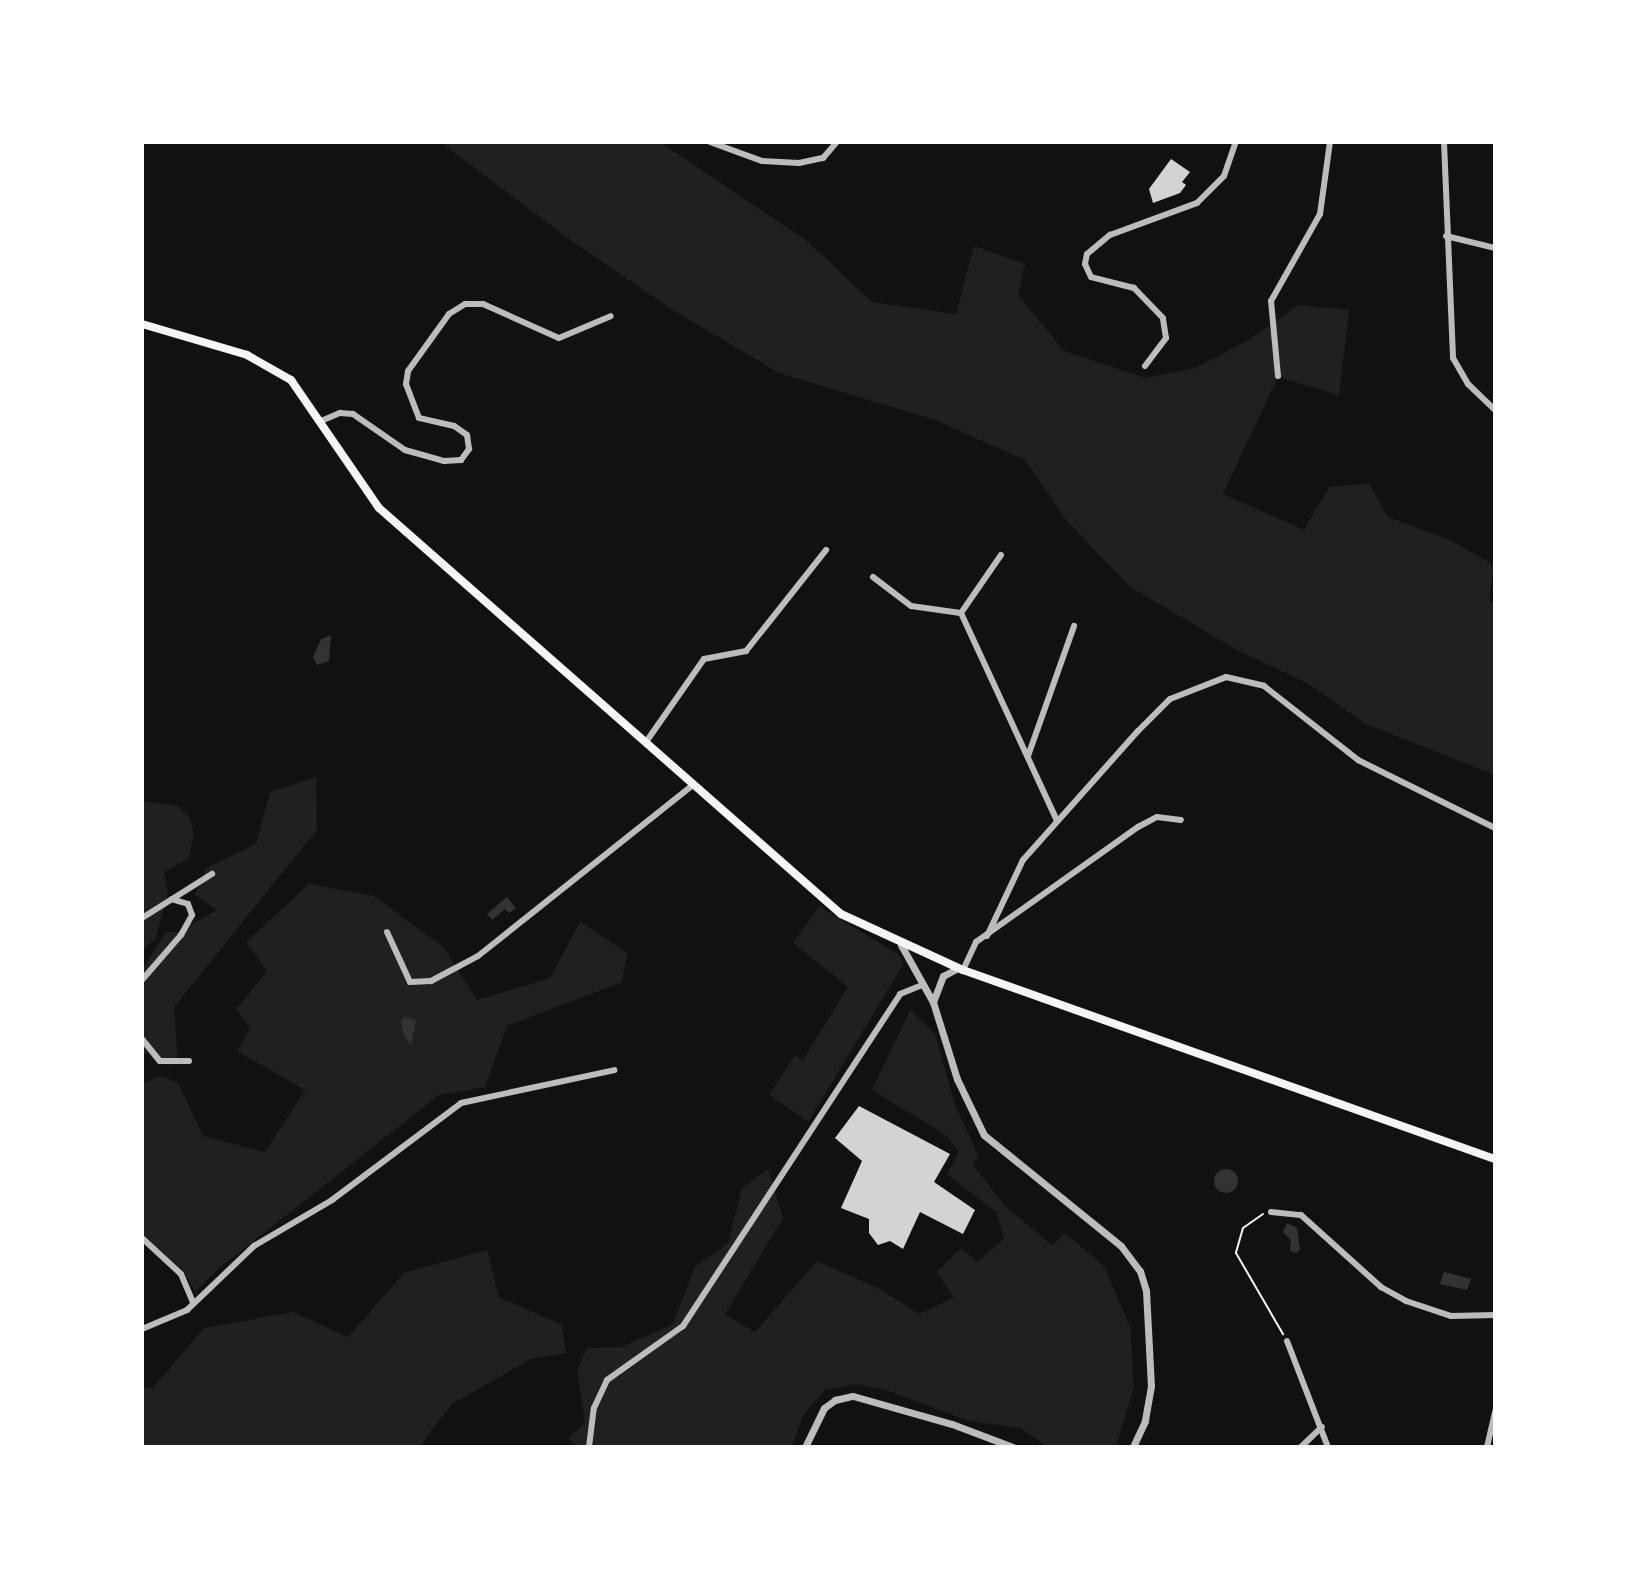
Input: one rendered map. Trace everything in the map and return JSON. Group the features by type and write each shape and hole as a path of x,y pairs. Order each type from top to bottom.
{"main road":[{"path":"142,324 276,368 298,387 373,502 827,904 901,944 960,969 1495,1159"}],"street":[{"path":"710,142 762,161 799,163 823,158 837,142"},
{"path":"1145,366 1166,338 1163,318 1133,288 1091,277 1086,267 1087,254 1110,235 1196,204 1224,176 1237,142"},
{"path":"1278,376 1271,301 1320,214 1330,142"},
{"path":"1444,142 1453,358 1468,384 1495,410"},
{"path":"1446,236 1495,248"},
{"path":"321,421 340,413 354,414 404,450 458,461 469,449 467,435 454,426 419,418 406,384 408,371 449,314 465,304 483,304 544,335 559,338 611,316"},
{"path":"646,742 704,659 747,650 826,550"},
{"path":"961,613 1001,555"},
{"path":"873,577 911,606 961,613"},
{"path":"961,613 1057,821"},
{"path":"1028,756 1074,626"},
{"path":"987,936 1016,871 1057,821 1170,699 1196,686 1235,676 1274,691 1358,760 1385,777 1495,828"},
{"path":"387,932 410,982 431,981 478,956 694,784"},
{"path":"933,1002 943,976 960,969 970,948 1151,819 1181,820"},
{"path":"142,918 212,874"},
{"path":"142,980 181,936 192,915 188,904 172,899"},
{"path":"901,944 933,1002 957,1079 984,1135 1121,1246 1140,1271 1146,1291 1151,1385 1145,1421 1133,1447"},
{"path":"589,1447 594,1408 607,1380 683,1326 900,994 922,985"},
{"path":"142,1038 160,1061 189,1061"},
{"path":"142,1329 183,1312 254,1246 332,1200 461,1103 615,1070"},
{"path":"1270,1212 1301,1215 1381,1287 1406,1301 1451,1315 1495,1315"},
{"path":"142,1238 181,1273 192,1302"},
{"path":"1287,1341 1328,1447"},
{"path":"805,1447 824,1408 835,1400 853,1396 952,1424 1013,1447"},
{"path":"1487,1447 1495,1411"},
{"path":"1301,1447 1322,1427"}],"path":[{"path":"1270,1212 1243,1228 1236,1253 1287,1341"}],"shaded area":[{"path":"440,142 660,142 806,240 872,302 956,314 974,246 1025,264 1018,295 1064,351 1145,378 1195,368 1245,342 1299,305 1349,310 1339,395 1278,377 1223,494 1304,530 1329,487 1369,484 1388,517 1450,540 1494,565 1489,601 1495,605 1495,775 1366,724 1307,683 1237,650 1129,586 1067,521 1025,460 935,420 779,373 676,312 573,242"},
{"path":"331,635 329,661 317,665 313,657 321,639"},
{"path":"316,777 317,830 174,1007 178,1063 170,1065 155,1062 147,1053 142,1055 142,970 166,932 178,932 217,910 195,895 206,868 256,844 270,792"},
{"path":"142,801 178,806 190,818 194,835 188,859 164,872 168,894 155,940 142,950"},
{"path":"309,884 374,896 443,947 477,1000 550,978 580,922 627,953 622,982 507,1026 485,1087 439,1095 218,1269 195,1292 184,1272 142,1233 142,1083 161,1076 178,1083 203,1136 265,1152 305,1090 237,1051 250,1029 236,1009 267,971 246,942"},
{"path":"507,897 516,908 509,913 505,909 492,920 487,914"},
{"path":"819,906 899,955 904,963 808,1122 769,1095 795,1055 803,1060 848,987 793,943"},
{"path":"910,1010 935,1034 955,1105 978,1155 973,1165 1004,1205 1052,1245 1065,1233 1104,1266 1130,1327 1134,1387 1116,1447 1048,1447 1020,1428 969,1421 886,1390 856,1384 825,1390 803,1415 792,1447 576,1447 568,1438 585,1423 577,1370 587,1348 622,1347 673,1324 695,1267 728,1243 742,1188 768,1169 783,1218 725,1314 755,1332 817,1261 880,1289 919,1314 954,1298 937,1272 961,1248 977,1262 1004,1239 997,1213 947,1174 959,1152 947,1136 872,1090"},
{"path":"405,1017 416,1020 411,1044 403,1034 401,1020"},
{"path":"1226,1169 1234,1173 1238,1181 1234,1189 1226,1193 1218,1189 1214,1181 1218,1173"},
{"path":"1287,1223 1297,1228 1300,1249 1296,1253 1290,1251 1291,1240 1283,1232"},
{"path":"487,1250 499,1297 562,1325 566,1353 531,1359 452,1404 419,1447 142,1447 142,1387 152,1389 204,1328 293,1312 348,1337 404,1273"},
{"path":"1444,1272 1471,1279 1467,1290 1440,1284"}],"building":[{"path":"1171,159 1190,172 1182,182 1186,185 1180,193 1153,203 1149,189"},
{"path":"859,1106 950,1154 934,1182 975,1210 963,1234 920,1212 903,1249 890,1241 878,1245 869,1233 869,1219 841,1208 862,1161 835,1138"}]}
